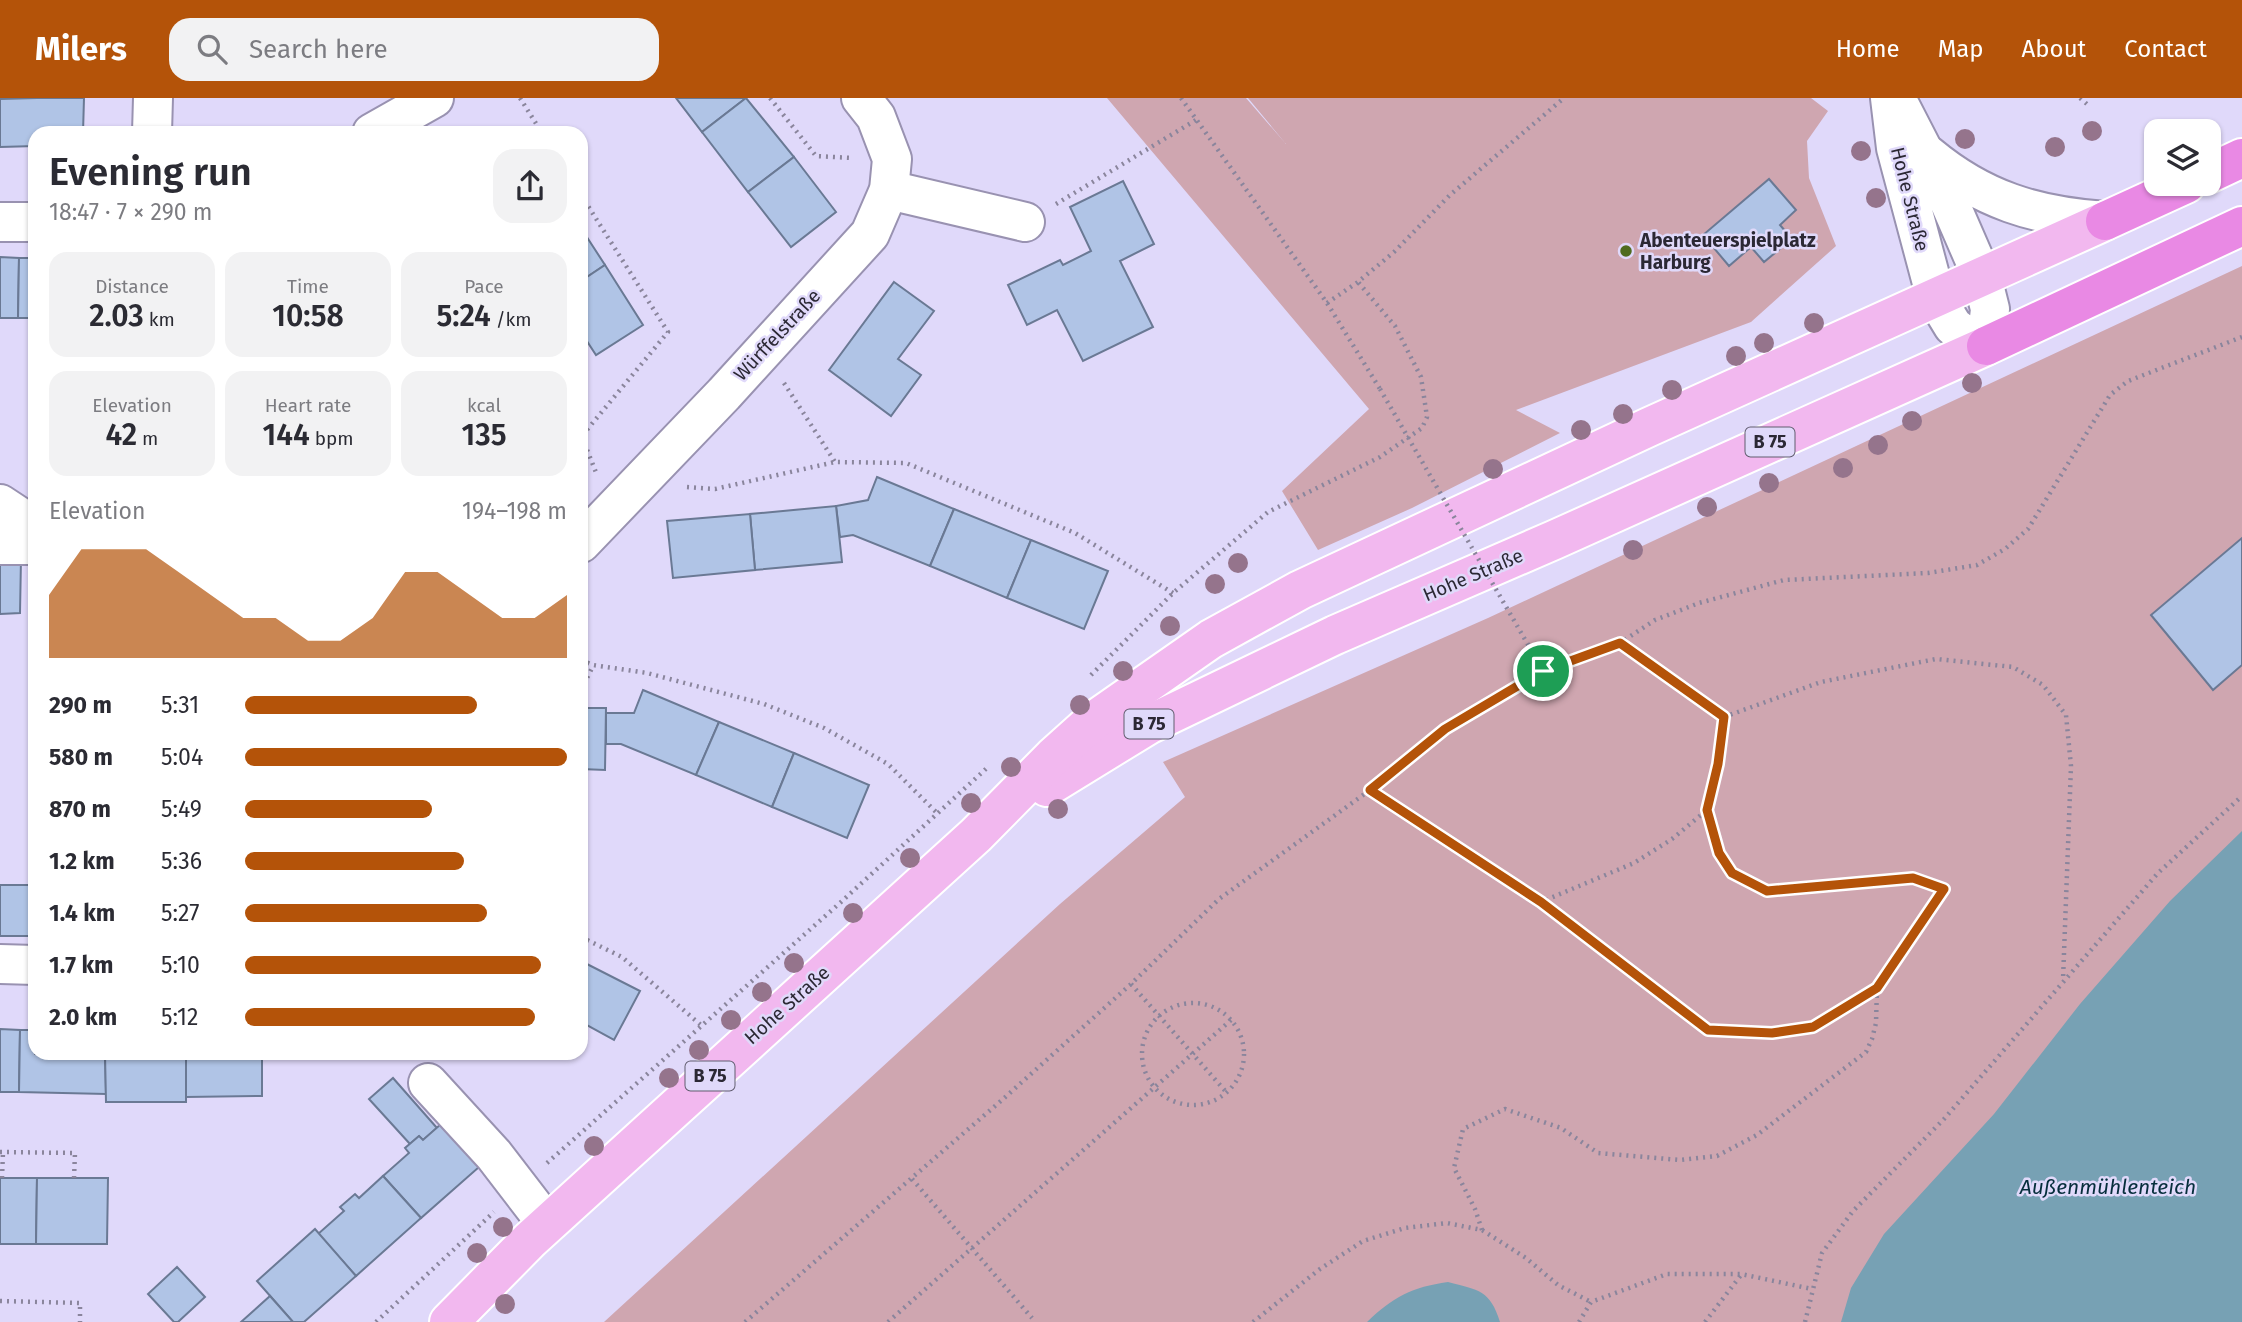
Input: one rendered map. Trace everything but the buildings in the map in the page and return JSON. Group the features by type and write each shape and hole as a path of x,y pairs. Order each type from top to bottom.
{"highway":[{"path":"2221,168 2242,158"},
{"name":"B 75","path":"2105,221 2160,196"},
{"name":"B 75","path":"1986,346 2242,226"}],"main road":[{"name":"B 75","path":"1982,277 2105,221"},
{"name":"Hohe Straße","path":"449,1322 547,1224 976,835 1053,757 1092,722 1211,639 1300,590 1649,427 1982,277"},
{"name":"Hohe Straße","path":"976,835 1075,768 1160,719 1335,635 1986,346"}],"street":[{"path":"152,126 153,98"},
{"path":"384,126 434,98"},
{"path":"861,98 876,117 891,174 1024,222"},
{"name":"Hohe Straße","path":"1890,98 1896,148 1936,298 1948,320 1959,332 1986,346 1990,309 1982,277 1896,98"},
{"path":"1923,151 1959,179 2007,203 2054,216 2105,221"},
{"name":"Würffelstraße","path":"588,535 870,234 891,174"},
{"path":"0,222 28,222"},
{"path":"0,504 28,522"},
{"path":"0,545 28,545"},
{"path":"0,964 28,965"},
{"path":"428,1083 494,1155 547,1224"}],"path":[{"path":"520,98 538,126"},
{"path":"770,98 816,156 891,174"},
{"path":"1181,98 1327,303 1380,389 1543,671"},
{"path":"1327,303 1394,252 1450,195 1564,98"},
{"path":"2080,98 2088,105"},
{"path":"1024,222 1196,120"},
{"path":"588,206 668,332 588,429"},
{"path":"1086,679 1173,593 1268,512 1380,457 1422,428 1427,417 1421,377 1395,326 1358,282"},
{"path":"745,1322 912,1179 1131,984 1219,899 1370,790 1445,729 1543,671 1620,643 1655,620 1699,603 1784,580 1928,573 1977,565 2005,549 2028,529 2110,395 2128,381 2242,337"},
{"path":"763,351 835,462"},
{"path":"637,483 715,489 835,462 906,463 1075,533 1173,593"},
{"path":"1620,643 1724,717"},
{"path":"1724,717 1821,682 1936,659 2013,667 2043,685 2066,715 2071,766 2063,982"},
{"path":"588,663 647,673 764,704 824,728 888,764 936,812"},
{"path":"588,675 593,665"},
{"path":"1370,790 1541,902 1708,1030 1772,1033 1813,1027 1877,988 1944,889 1913,878 1767,891 1732,873 1719,853 1707,810 1718,764 1724,717"},
{"path":"376,1322 518,1189 841,902 996,759"},
{"path":"1805,1322 1822,1253 1853,1211 1944,1119 2158,873 2242,796"},
{"path":"1541,902 1634,863 1672,839 1707,810"},
{"path":"588,940 622,957 702,1026"},
{"path":"1131,984 1227,1093"},
{"path":"1482,1230 1475,1209 1454,1168 1463,1129 1505,1109 1561,1128 1598,1153 1680,1160 1717,1156 1757,1135 1866,1052 1876,1023 1877,988"},
{"path":"1192,1003 1210,1006 1226,1014 1237,1027 1244,1044 1244,1062 1238,1079 1227,1093 1212,1102 1194,1105 1177,1103 1154,1088 1143,1064 1142,1046 1148,1029 1160,1016 1175,1006 1192,1003"},
{"path":"888,1322 1231,1020"},
{"path":"2,1178 2,1152 75,1153 74,1178"},
{"path":"912,1179 1032,1318"},
{"path":"1253,1322 1320,1269 1363,1241 1405,1228 1447,1223 1482,1230 1526,1258 1558,1285 1591,1302"},
{"path":"1579,1322 1591,1302 1667,1275 1741,1274 1812,1289"},
{"path":"1705,1322 1741,1274"},
{"path":"0,1301 80,1303 80,1322"}],"shaded area":[{"path":"1107,98 1246,98 1286,144 1248,98 1811,98 1828,111 1807,141 1809,178 1836,246 1751,322 1516,410 1560,433 1412,508 1318,550 1282,491 1369,409"},
{"path":"2242,266 2242,1322 604,1322 1060,904 1185,797 1163,762 1488,618"}],"water":[{"name":"Außenmühlenteich","path":"2242,831 2242,1322 1841,1322 1851,1288 1884,1234 1994,1114 2080,1004 2170,901"},
{"path":"1448,1282 1482,1293 1492,1303 1500,1322 1367,1322 1404,1294"}],"place":[{"name":"Abenteuerspielplatz Harburg","path":"1626,251"}],"route":[{"path":"1620,643 1724,717 1718,764 1707,810 1719,853 1732,873 1767,891 1913,878 1944,889 1877,988 1813,1027 1772,1033 1708,1030 1541,902 1370,790 1445,729 1543,671 1620,643"}]}
